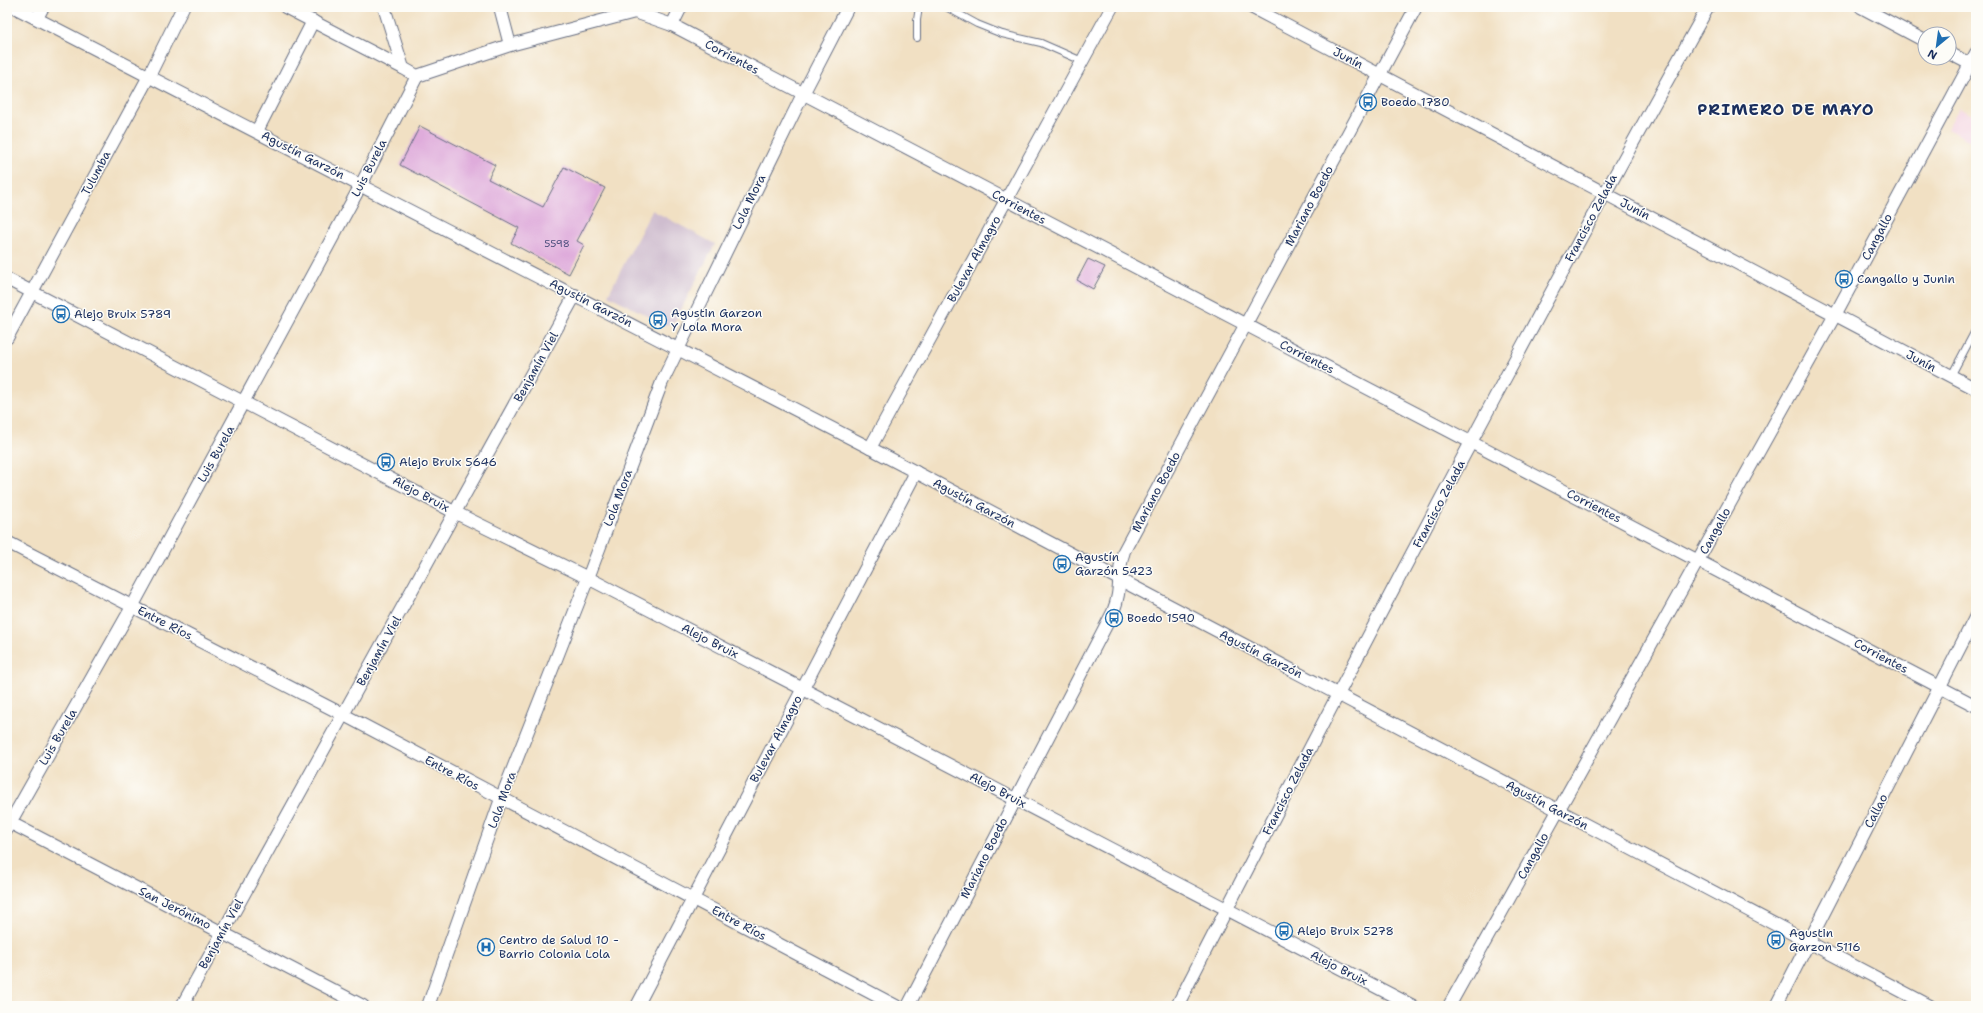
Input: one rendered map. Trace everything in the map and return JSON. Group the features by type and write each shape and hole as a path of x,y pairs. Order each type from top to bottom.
{"street":[{"name":"Agustín Garzón","path":"14,7 677,347 1338,694 1558,812 1930,1006"},
{"path":"37,18 43,7"},
{"name":"Tulumba","path":"7,338 148,76 183,7"},
{"path":"285,7 417,76 510,45 635,10"},
{"path":"384,7 403,68"},
{"path":"500,7 510,45"},
{"path":"672,25 681,7"},
{"name":"Lola Mora","path":"428,1006 501,799 588,578 662,382 677,347 848,7"},
{"name":"Bulevar Almagro","path":"870,448 1112,7"},
{"name":"Junín","path":"1251,7 1976,389"},
{"name":"Mariano Boedo","path":"908,1006 1113,612 1119,597 1121,581 1119,570 1124,551 1416,7"},
{"name":"Francisco Zelada","path":"1177,1006 1338,694 1604,192 1708,7"},
{"path":"1861,7 1917,37"},
{"name":"Corrientes","path":"635,10 672,25 1976,706"},
{"path":"257,131 313,22"},
{"name":"Cangallo","path":"1449,1006 1973,66 1976,53"},
{"path":"1957,57 1973,66"},
{"name":"Luis Burela","path":"8,824 132,606 244,402 361,185 417,76"},
{"name":"Alejo Bruix","path":"7,279 456,513 588,578 803,689 1412,1006"},
{"name":"Benjamín Viel","path":"182,1006 576,295"},
{"name":"Bulevar Almagro","path":"636,1006 916,472"},
{"name":"Entre Ríos","path":"7,542 344,715 896,1006"},
{"name":"Callao","path":"1776,1006 1976,616"},
{"name":"San Jerónimo","path":"8,824 222,932 363,1006"}],"lane":[{"path":"917,38 919,7"},
{"path":"946,7 978,24 1002,34 1041,43 1082,61"},
{"path":"1951,376 1976,329"}],"shaded area":[{"path":"1959,108 1972,115 1976,108 1976,144 1947,129"},
{"path":"652,210 715,244 674,323 665,325 608,295"}],"building":[{"path":"420,126 495,165 488,179 543,207 564,167 605,188 577,241 584,245 569,274 511,243 519,228 400,165"},
{"path":"1088,259 1105,267 1093,289 1077,280"}],"place":[{"name":"Boedo 1780","path":"1368,102"},
{"name":"Cangallo y Junin","path":"1844,279"},
{"name":"Alejo Bruix 5789","path":"61,314"},
{"name":"Agustin Garzon Y Lola Mora","path":"658,320"},
{"name":"Alejo Bruix 5646","path":"386,462"},
{"name":"Agustín Garzón 5423","path":"1062,564"},
{"name":"Boedo 1590","path":"1114,618"},
{"name":"Alejo Bruix 5278","path":"1284,931"},
{"name":"Agustin Garzon 5116","path":"1776,940"},
{"name":"Centro de Salud 10 - Barrio Colonia Lola","path":"486,947"}],"district":[{"name":"PRIMERO DE MAYO","path":"1786,109"}]}
